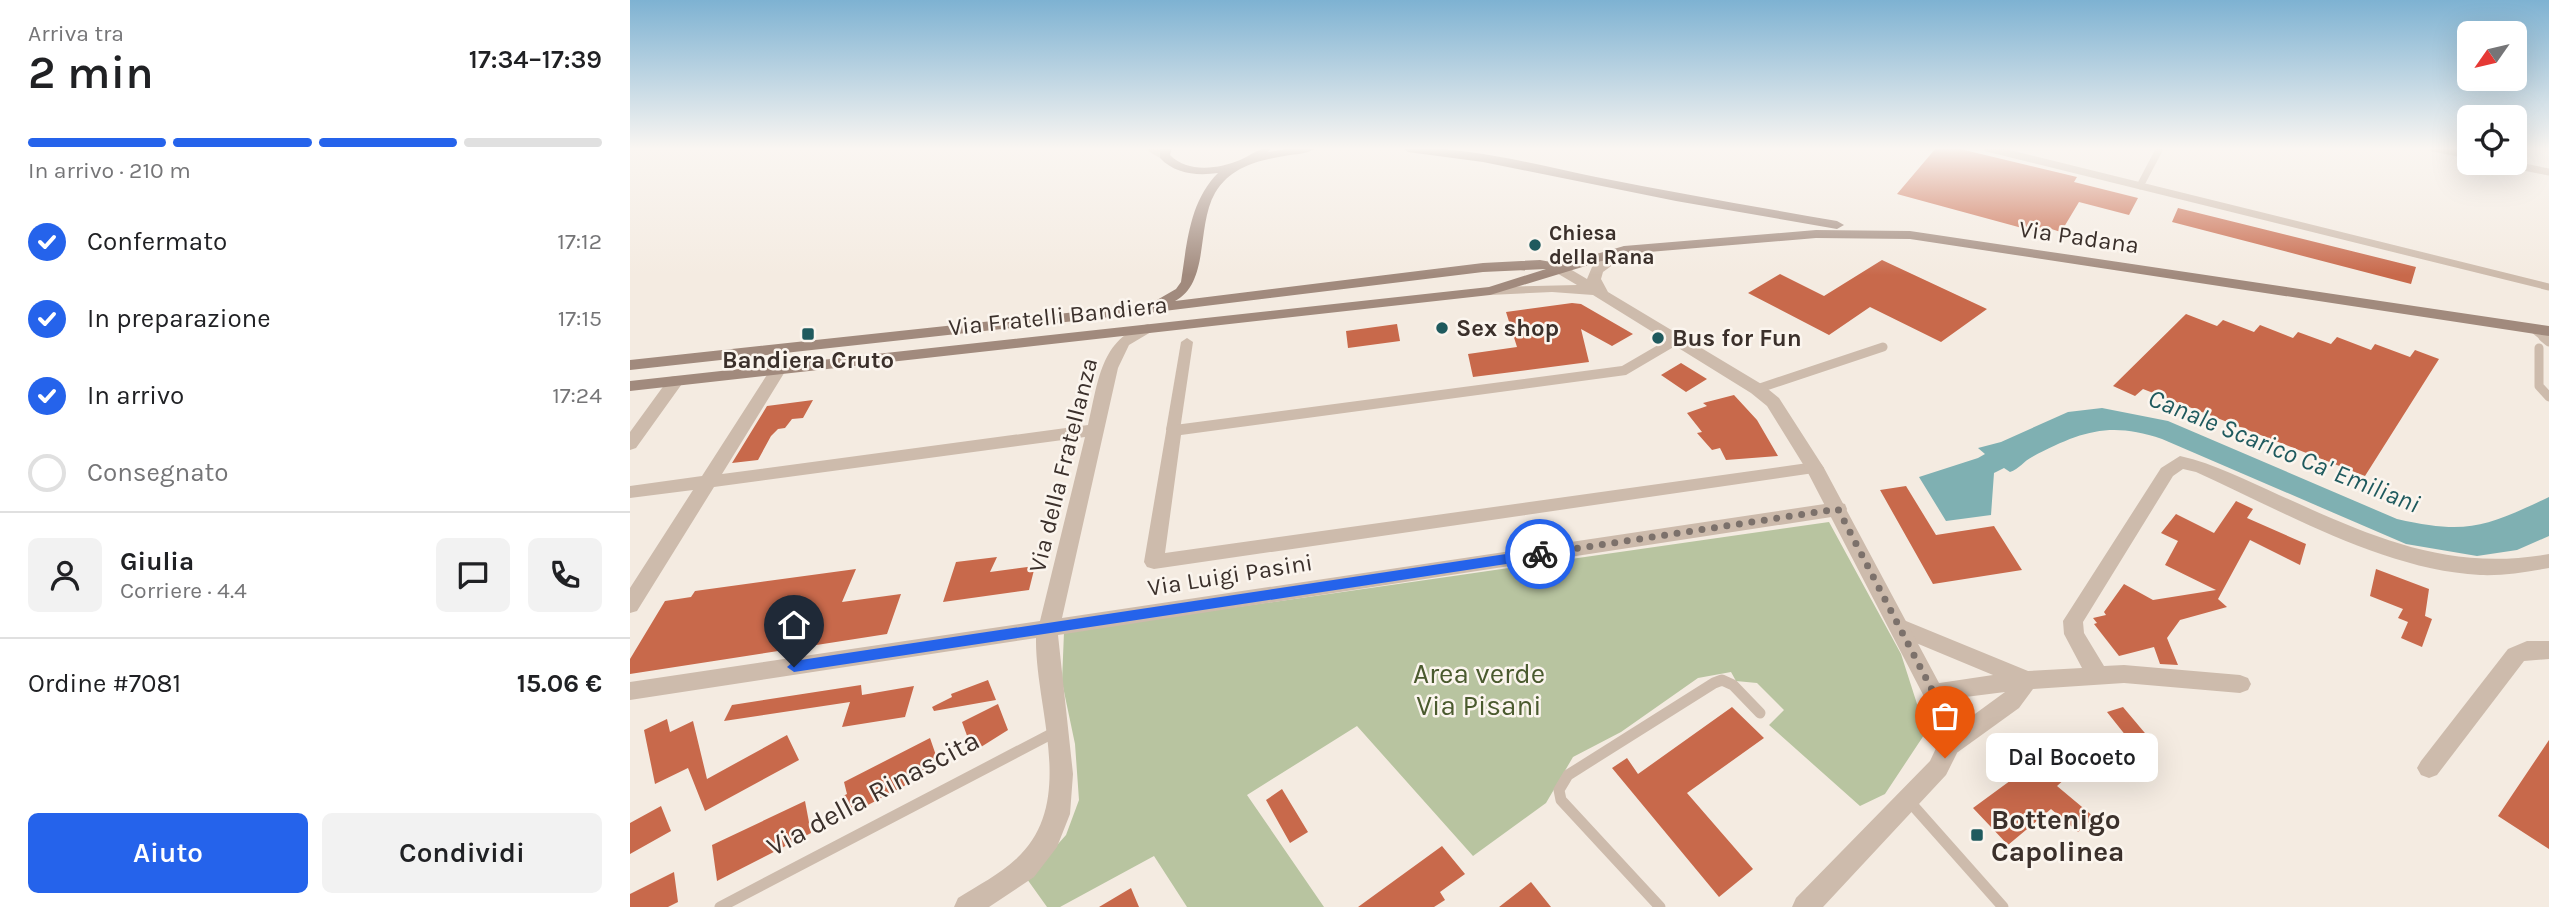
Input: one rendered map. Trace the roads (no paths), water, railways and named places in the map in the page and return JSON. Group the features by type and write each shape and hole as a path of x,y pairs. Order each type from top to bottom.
{"main road":[{"path":"1140,310 1172,297 1188,282 1202,200 1200,190"},
{"path":"1202,200 1209,190"},
{"path":"1645,190 1732,208 1910,235"},
{"name":"Via Padana","path":"1560,269 1624,250 1816,233 1910,235 2533,328 2547,343"},
{"name":"Via Fratelli Bandiera","path":"630,365 1203,303 1484,269 1543,264 1560,269"},
{"path":"1484,269 1500,279 1490,291"},
{"name":"Via Fratelli Bandiera","path":"630,386 1490,291 1560,269"},
{"name":"Via Fratelli Bandiera","path":"1188,282 1195,298 1203,303"}],"street":[{"path":"1624,250 1597,270 1594,279 1601,291 1757,389 1773,402 1838,509 1934,692 1943,711 1950,745"},
{"name":"Via Fratelli Bandiera","path":"1560,269 1601,291"},
{"name":"Via Fratelli Bandiera","path":"1490,291 1564,288 1601,291"},
{"name":"Via della Fratellanza","path":"1048,629 1095,430 1118,349 1123,342 1148,329"},
{"path":"1173,430 1626,370 1677,339"},
{"path":"1187,342 1154,562 1815,468"},
{"path":"630,605 778,370"},
{"path":"630,444 676,381"},
{"path":"630,492 1095,430"},
{"path":"2089,676 2074,634 2073,621 2167,472 2180,462 2201,467 2335,525 2430,560 2468,567 2504,569 2549,561"},
{"name":"Via Luigi Pasini","path":"630,691 1838,509"},
{"path":"1899,627 2035,680"},
{"path":"967,907 1025,868 1054,827 1061,789 1045,647 1048,629"},
{"path":"2429,768 2516,655 2531,649 2549,650"},
{"path":"1934,692 2035,680 2124,674 2241,684"},
{"path":"1805,907 1909,801 1938,768 1950,745 2011,701 2035,680"}],"lane":[{"path":"2158,190 2549,287"},
{"path":"2547,343 2539,386 2549,397"},
{"path":"1757,389 1883,347"},
{"path":"1660,907 1561,800 1559,790 1568,775 1714,682 1722,680 1733,685 1760,713"},
{"name":"Via della Rinascita","path":"720,907 1055,733"},
{"path":"1909,801 2003,907"}],"water":[{"path":"2102,408 2168,421 2397,519 2421,524 2442,527 2476,525 2508,515 2549,497 2549,536 2517,550 2477,556 2406,544 2162,439 2126,431 2110,430 2080,436 2032,457 2013,471 2004,468 1994,473 1991,515 1946,521 1919,477 1978,458 1985,454 1978,448 2001,442 2068,412"}],"place":[{"name":"Chiesa della Rana","path":"1535,245"},
{"name":"Sex shop","path":"1442,328"},
{"name":"Bandiera Cruto","path":"808,334"},
{"name":"Bus for Fun","path":"1658,338"},
{"name":"Dal Bocoeto","path":"1945,758"},
{"name":"Bottenigo Capolinea","path":"1977,835"}],"water label":[{"name":"Canale Scarico Ca' Emiliani","path":"2284,451"}],"park label":[{"name":"Area verde Via Pisani","path":"1479,689"}]}
